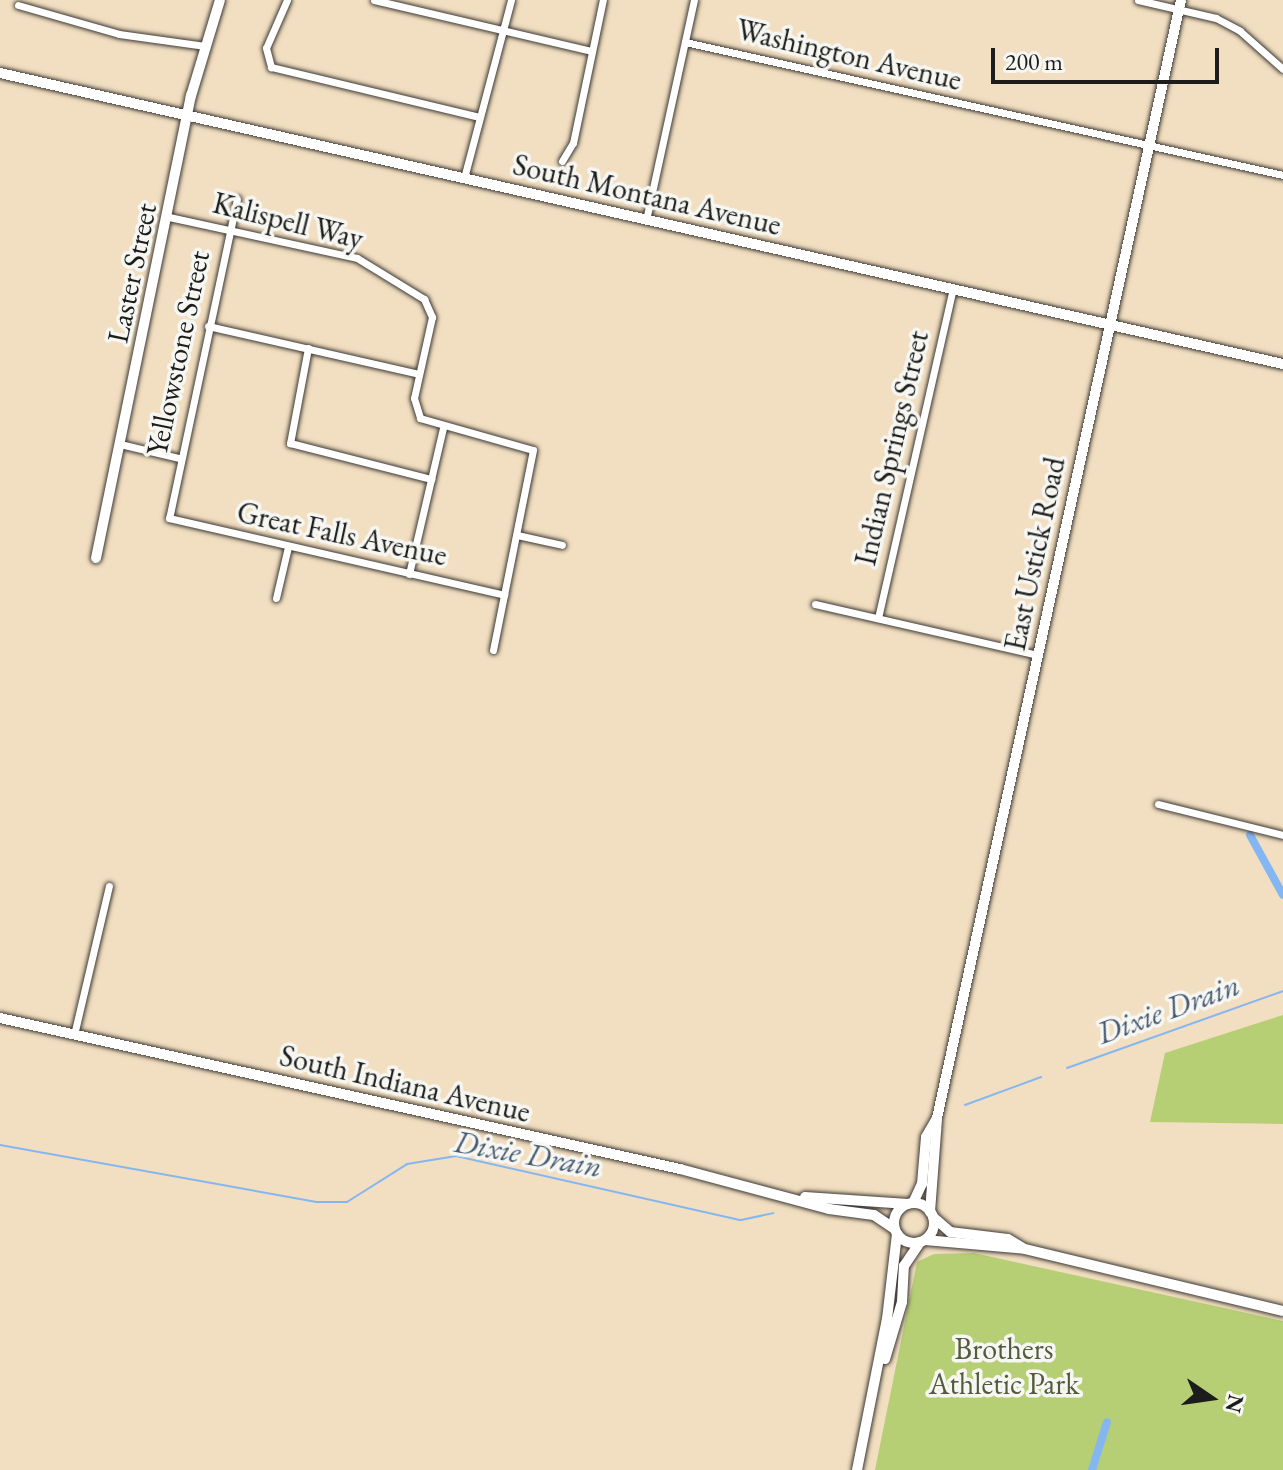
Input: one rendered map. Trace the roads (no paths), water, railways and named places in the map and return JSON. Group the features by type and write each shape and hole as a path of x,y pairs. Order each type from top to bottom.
{"main road":[{"name":"Laster Street","path":"96,558 188,116 220,0"},
{"name":"East Ustick Road","path":"922,1241 931,1215 937,1118 1180,5"},
{"name":"South Montana Avenue","path":"0,73 1283,364"},
{"name":"South Indiana Avenue","path":"0,1018 799,1197 910,1204"},
{"name":"East Ustick Road","path":"896,1232 896,1214 910,1204 922,1184 926,1137 937,1118"},
{"name":"South Indiana Avenue","path":"799,1197 829,1209 874,1215 896,1232 922,1241"},
{"path":"910,1204 931,1215 950,1232 1008,1239 1025,1249"},
{"path":"857,1470 873,1395 896,1232"},
{"path":"873,1395 897,1324 904,1266 922,1241 1025,1249 1283,1311"}],"street":[{"path":"287,0 266,60 271,67 479,117"},
{"path":"374,0 592,51"},
{"path":"464,178 511,0"},
{"path":"562,161 573,143 603,0"},
{"path":"646,220 694,0"},
{"path":"1138,0 1180,5 1240,31 1283,69"},
{"path":"18,5 119,34 205,46"},
{"name":"Washington Avenue","path":"685,42 1283,175"},
{"name":"Yellowstone Street","path":"169,518 179,458 237,199"},
{"name":"Kalispell Way","path":"169,217 357,258 430,307 419,374"},
{"name":"Indian Springs Street","path":"878,618 953,289"},
{"path":"208,326 419,374 414,410 420,418 443,428 533,450 493,650"},
{"path":"308,348 290,443 431,479"},
{"path":"409,574 443,428"},
{"path":"120,444 179,458"},
{"name":"Great Falls Avenue","path":"169,518 504,595"},
{"path":"517,535 562,545"},
{"path":"276,598 288,547"},
{"path":"815,604 1038,655"},
{"path":"1158,804 1283,833"},
{"path":"74,1035 109,886"}],"waterway":[{"path":"1250,835 1283,895"},
{"name":"Dixie Drain","path":"1067,1068 1283,991"},
{"name":"Dixie Drain","path":"965,1105 1041,1077"},
{"name":"Dixie Drain","path":"0,1145 318,1202 347,1202 407,1164 456,1156 741,1220 773,1213"},
{"path":"1092,1470 1107,1422"}],"park label":[{"name":"Brothers Athletic Park","path":"1004,1366"}]}
